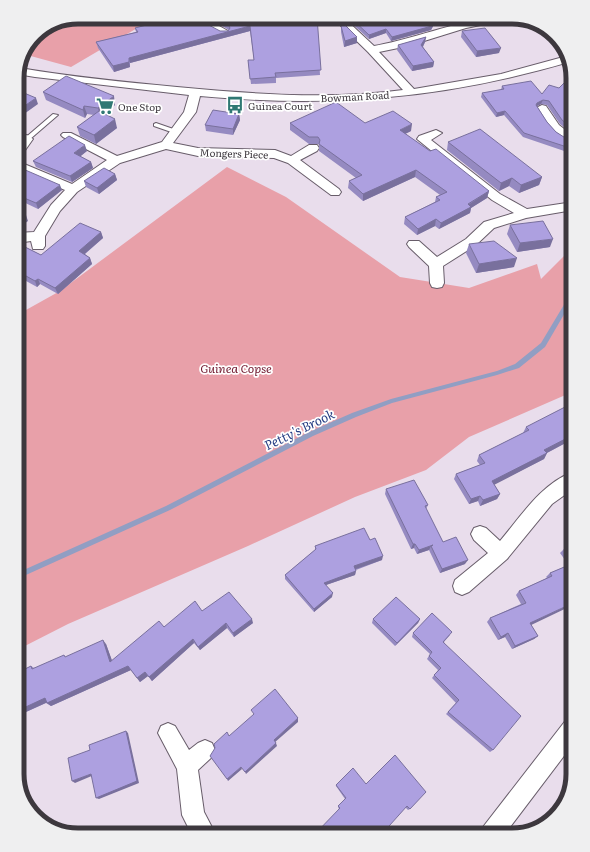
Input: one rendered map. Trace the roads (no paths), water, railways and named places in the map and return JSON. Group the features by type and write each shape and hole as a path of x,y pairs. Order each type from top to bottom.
{"street":[{"path":"208,24 224,32"},
{"path":"344,24 372,50 412,93"},
{"path":"372,50 404,44 454,24"},
{"name":"Bowman Road","path":"25,72 68,79 195,92 292,98 365,97 412,93 480,82 529,71 563,61"},
{"name":"Bowman Road","path":"24,82 68,79"},
{"path":"24,239 38,241 55,208 73,189 116,160 166,145 177,132 190,112 195,92"},
{"path":"542,108 546,118 558,130 566,135"},
{"path":"436,133 423,138 496,197 525,214"},
{"path":"67,136 116,160"},
{"path":"24,143 27,139"},
{"name":"Mongers Piece","path":"166,145 198,152 274,154 292,160 335,192"},
{"path":"292,160 313,148"},
{"path":"24,168 73,189"},
{"path":"436,264 470,242 489,225 525,214 566,207"},
{"path":"414,244 436,264 436,283"},
{"path":"462,586 501,552 546,500 566,484"},
{"path":"480,534 501,552"},
{"path":"168,733 187,766 193,815 201,828"},
{"path":"496,828 566,736"},
{"path":"187,766 205,750"}],"lane":[{"path":"27,139 55,115"},
{"path":"156,125 177,132"}],"waterway":[{"name":"Petty's Brook","path":"24,573 168,508 311,434 354,415 391,401 497,373 517,366 543,345 566,306"}],"place":[{"name":"Guinea Court","path":"235,105"},
{"name":"One Stop","path":"105,106"}],"park label":[{"name":"Guinea Copse","path":"236,368"}]}
